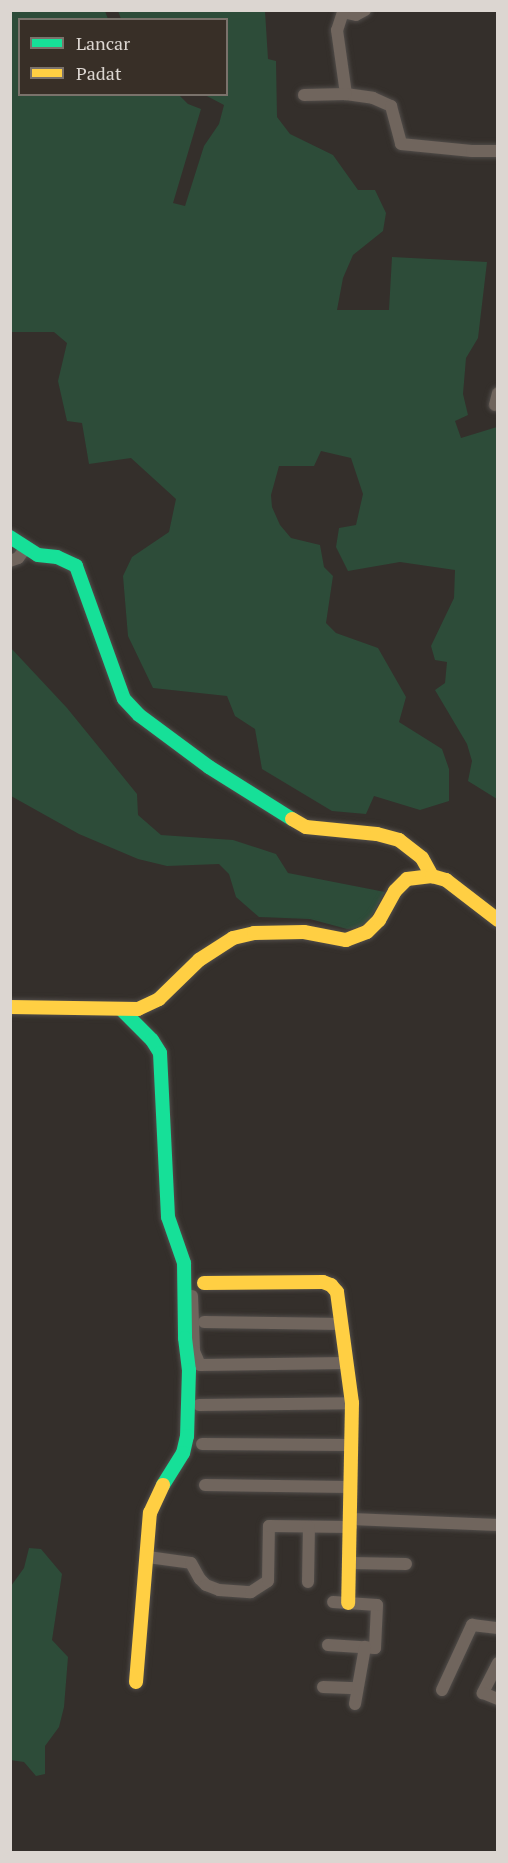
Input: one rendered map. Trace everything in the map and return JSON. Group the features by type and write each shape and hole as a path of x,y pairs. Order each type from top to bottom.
{"street":[{"path":"346,94 337,30 340,11 356,15 365,10"},
{"path":"304,95 346,94 373,98 391,106 402,144 472,151 498,151"},
{"path":"10,537 25,549 38,555 70,561 76,566 84,582 124,699 139,716 209,767 306,827 377,834 399,840 422,858 432,876"},
{"path":"10,561 18,558 25,549"},
{"path":"10,1007 138,1009 159,999 199,960 233,938 254,933 304,932 346,940 367,932 379,920 395,891 407,879 432,876 457,886 498,920"},
{"path":"122,1010 152,1040 160,1053 168,1217 174,1228 185,1271 185,1338 189,1370 188,1436 183,1453 156,1497 150,1513 136,1682"},
{"path":"185,1271 192,1282 194,1351 200,1365 347,1363"},
{"path":"204,1283 323,1282 331,1285 337,1292 352,1403 348,1603"},
{"path":"204,1322 342,1324"},
{"path":"199,1406 352,1403"},
{"path":"202,1444 351,1445"},
{"path":"205,1485 349,1487"},
{"path":"148,1557 191,1563 206,1585 219,1590 251,1592 268,1581 269,1526 309,1527 351,1523 498,1525"},
{"path":"308,1582 309,1527"},
{"path":"350,1563 406,1564"},
{"path":"328,1645 375,1648 377,1605 333,1602"},
{"path":"442,1690 472,1625 498,1628"},
{"path":"355,1704 365,1647"},
{"path":"498,1664 483,1693 498,1699"},
{"path":"323,1687 357,1688"}],"green space":[{"path":"10,11 105,11 108,18 18,18 18,96 180,96 188,104 201,109 173,203 185,206 204,146 219,124 224,105 207,96 228,96 228,18 121,18 118,11 265,11 268,59 276,61 277,117 290,134 333,155 358,190 375,190 386,213 383,231 353,255 343,278 337,310 389,310 392,257 487,262 478,338 466,358 463,394 468,415 455,421 461,438 497,427 497,799 468,781 472,761 467,744 435,690 445,683 447,662 435,660 431,646 454,598 455,570 400,562 348,571 336,547 339,528 356,525 363,494 351,458 321,451 314,466 279,466 271,495 272,507 280,525 291,538 320,545 324,567 333,576 326,623 336,633 378,648 406,697 399,722 442,749 449,769 449,801 420,810 374,796 366,814 332,811 262,769 255,729 235,716 227,696 153,688 128,636 123,576 132,557 169,532 176,499 131,458 89,464 82,423 67,421 58,381 67,343 54,332 11,332"},
{"path":"10,647 67,708 137,794 138,815 161,835 233,840 276,854 288,873 385,892 370,920 360,928 347,929 310,919 259,917 236,897 229,874 219,864 167,866 138,859 79,834 11,796"},
{"path":"29,1548 41,1549 62,1574 52,1640 68,1657 64,1707 59,1727 45,1746 45,1774 36,1776 24,1762 10,1760 11,1586 24,1568"}],"traffic: fast":[{"path":"10,537 38,555 57,557 76,566 124,699 139,715 209,767 292,819"},
{"path":"122,1010 152,1040 160,1053 168,1217 184,1263 185,1338 189,1370 187,1436 183,1453 163,1485"}],"traffic: slow":[{"path":"292,819 306,827 377,834 399,840 422,858 432,876"},
{"path":"10,1007 138,1009 159,999 199,960 233,938 254,933 304,932 346,940 367,932 379,920 395,891 407,879 432,876 446,880 498,920"},
{"path":"204,1283 323,1282 331,1285 337,1292 352,1403 348,1603"},
{"path":"136,1682 150,1513 163,1485"}]}
